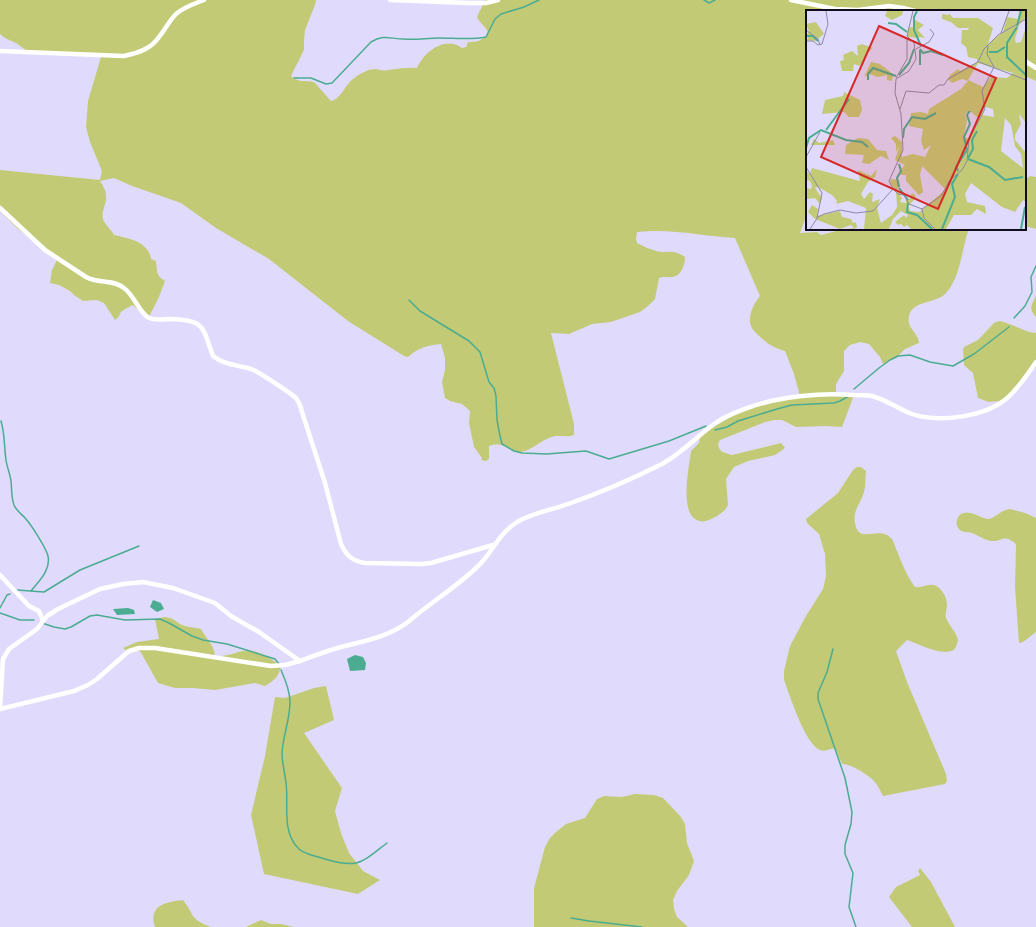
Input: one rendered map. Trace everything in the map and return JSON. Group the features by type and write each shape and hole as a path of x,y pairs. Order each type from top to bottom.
{"street":[{"path":"0,51 124,56 140,52 154,43 170,21 179,12 188,6 204,0"},
{"path":"390,0 486,4 498,0"},
{"path":"791,0 835,9 858,10 889,6 911,10"},
{"path":"1026,62 1036,68"},
{"path":"0,208 42,247 86,277 94,281 113,283 124,288 133,296 145,315 154,319 186,320 198,324 204,329 213,356 225,363 253,369 292,395 299,402 325,483 341,544 345,553 351,558 358,562 364,563 426,564 494,544"},
{"path":"300,661 259,632 227,613 215,602 173,588 143,582 123,584 100,589 58,609 47,616 37,629 5,653 2,668 0,709 55,697 81,688 101,676 125,653 139,648 155,648 271,666 285,665 300,661 329,651 377,638 403,626 476,568 506,529 523,519 587,497 664,463 718,421 760,404 790,397 848,394 871,396 894,404 911,414 920,416 960,417 980,412 1005,400 1036,362"},
{"path":"0,575 29,606 39,611 43,621"}],"shaded area":[{"path":"0,0 316,0 305,30 304,50 291,76 299,80 314,82 331,101 338,98 353,79 367,71 373,69 385,70 417,68 420,62 430,51 442,44 455,44 462,48 466,47 468,42 482,39 488,33 477,17 485,0 1036,0 1036,81 1026,76 1026,10 806,10 806,217 800,233 817,232 821,235 840,230 969,230 960,264 950,288 940,298 919,305 911,311 909,316 909,324 917,336 919,343 905,349 897,357 883,364 880,357 869,344 860,342 850,345 844,351 844,371 836,384 836,395 854,395 842,427 796,427 782,420 774,420 765,422 720,440 718,444 722,452 732,455 781,443 785,448 775,455 748,461 734,467 726,479 727,508 707,521 699,521 690,514 687,497 687,477 691,451 699,443 700,435 746,408 800,396 794,374 785,351 767,343 758,335 750,324 750,315 760,296 735,238 662,231 637,232 637,243 656,251 680,254 685,257 684,266 681,272 675,276 659,278 655,299 640,312 611,322 592,324 569,334 551,333 574,424 574,435 552,437 521,452 513,451 500,445 489,446 489,459 486,461 481,460 482,458 474,447 469,423 470,411 462,404 445,398 442,382 445,370 445,358 441,344 423,348 408,357 404,356 348,321 269,259 216,228 181,203 132,186 114,178 100,181 106,194 106,201 103,210 103,219 105,223 114,235 137,242 146,248 151,259 156,261 158,275 165,281 148,319 133,305 122,311 115,320 104,303 97,300 83,301 59,285 50,283 52,270 57,260 17,228 0,211 0,170 100,180 102,171 90,142 86,127 88,101 101,57 27,51 0,34"},
{"path":"1030,176 1036,177 1036,229 1026,226 1026,179"},
{"path":"1036,295 1036,317 1031,309"},
{"path":"999,321 1036,333 1036,367 1027,374 1012,395 1000,401 989,402 978,398 973,373 964,365 963,350 964,347 978,340 994,323"},
{"path":"857,467 861,467 866,471 864,492 855,513 855,521 858,532 862,534 881,533 891,538 905,570 915,587 934,585 942,591 947,602 946,618 958,640 957,645 953,650 946,652 941,652 907,640 896,651 907,682 946,774 947,781 945,784 883,796 875,782 869,777 860,770 846,764 842,764 835,748 822,751 814,746 794,708 784,680 784,671 790,646 823,589 826,576 825,554 819,534 807,523 806,519 838,493 853,470"},
{"path":"1010,509 1036,518 1036,632 1023,642 1019,643 1015,587 1016,544 1006,538 991,541 972,533 961,531 957,526 958,517 964,513 970,513 991,519 1003,511"},
{"path":"153,600 161,603 164,609 157,612 150,607"},
{"path":"128,608 134,610 135,614 117,615 113,609"},
{"path":"165,617 189,627 201,629 211,645 215,656 248,650 253,651 273,660 281,666 279,673 265,686 255,683 215,690 175,688 158,683 140,651 127,651 123,648 137,642 159,639 155,619"},
{"path":"355,655 363,657 366,663 365,670 350,671 347,659"},
{"path":"326,686 334,720 304,733 342,788 335,811 341,833 349,853 363,871 380,880 358,894 264,874 251,815 265,756 275,697 285,698 314,688"},
{"path":"635,794 654,795 663,798 681,817 685,824 687,843 694,861 689,875 677,891 673,900 677,917 688,927 534,927 534,888 545,847 550,838 566,824 585,818 597,799 604,796 622,797"},
{"path":"920,868 931,882 955,927 912,927 889,897 896,887 920,875 918,871"},
{"path":"183,900 193,916 199,922 211,927 155,927 153,920 156,909 170,902"},
{"path":"261,920 271,924 281,924 294,927 246,927"}],"waterway":[{"path":"294,78 311,78 326,84 332,83 371,42 380,38 468,39 486,37 495,19 501,14 524,7 539,0"},
{"path":"704,0 709,3 715,0"},
{"path":"1014,318 1025,306 1032,292 1031,277 1036,266"},
{"path":"409,300 420,311 469,341 480,352 489,382 494,388 496,396 497,420 502,444 514,451 522,453 546,454 586,451 609,459 669,441 706,426"},
{"path":"854,389 879,368 898,356 910,355 930,362 953,366 974,354 1009,327"},
{"path":"715,430 727,427 738,421 792,405 834,403 849,396"},
{"path":"1,421 14,505 29,522 45,548 48,556 48,566 46,571 31,591"},
{"path":"17,590 44,592 80,570 139,546"},
{"path":"0,608 7,595 10,594"},
{"path":"0,613 20,620 34,620"},
{"path":"42,623 65,629 90,616 97,615 125,620 160,619 192,636 203,640 227,644 275,659 279,664"},
{"path":"833,649 827,672 818,693 818,699 845,778 852,812 851,824 845,845 845,854 853,873 849,907 856,927"},
{"path":"281,670 290,698 290,708 282,760 286,779 288,826 293,842 299,849 308,854 345,864 359,862 387,843"},
{"path":"571,918 642,927"}]}
